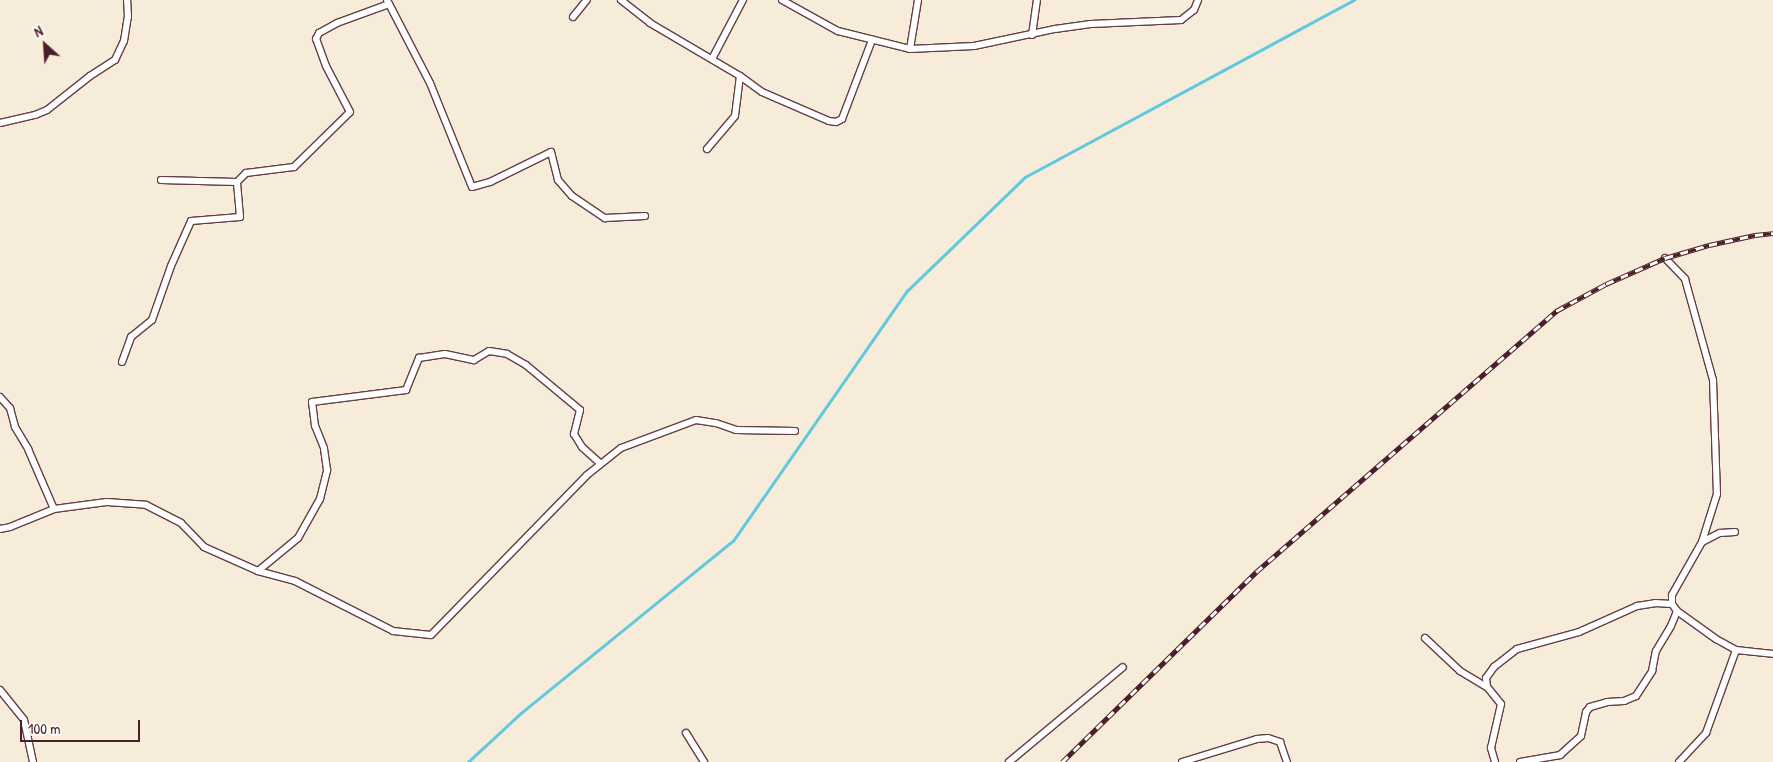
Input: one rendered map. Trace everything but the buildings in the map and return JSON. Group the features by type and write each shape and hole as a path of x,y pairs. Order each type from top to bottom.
{"street":[{"path":"0,123 35,115 47,110 90,76 115,60 124,42 128,18 127,0"},
{"path":"573,17 587,0"},
{"path":"621,0 650,23 740,76 762,92 836,122 842,119 872,40"},
{"path":"712,59 743,0"},
{"path":"782,0 838,31 910,48 974,46 1090,24 1181,20 1194,10 1198,0"},
{"path":"910,48 918,0"},
{"path":"1032,35 1037,0"},
{"path":"122,362 131,337 152,320 171,266 191,221 240,217 238,182 246,173 294,167 350,112 326,66 316,39 319,33 337,23 388,2 430,83 472,187 490,182 551,152 558,180 572,196 605,218 645,216"},
{"path":"707,149 734,116 740,76"},
{"path":"161,180 238,182"},
{"path":"1665,258 1685,279 1713,380 1717,494 1702,542 1672,595 1672,604 1677,611 1736,650 1773,654"},
{"path":"258,571 298,538 320,499 327,470 324,448 314,426 312,402 406,390 419,358 445,354 474,360 489,351 507,354 526,365 580,410 574,434 582,447 601,464"},
{"path":"0,397 10,408 15,427 28,449 54,510"},
{"path":"0,528 10,527 54,510 107,502 146,505 181,523 204,547 258,571 295,582 393,631 431,635 587,475 621,448 696,420 716,423 736,430 795,431"},
{"path":"1702,542 1720,533 1735,532"},
{"path":"1487,687 1486,678 1490,672 1517,649 1580,632 1637,606 1655,603 1672,604"},
{"path":"1520,762 1560,756 1581,736 1586,712 1590,707 1607,702 1624,701 1636,696 1652,671 1656,651 1672,626 1677,611"},
{"path":"1425,638 1460,671 1487,687 1501,704 1492,748 1495,762"},
{"path":"1680,762 1706,734 1736,650"},
{"path":"1009,762 1123,667"},
{"path":"0,690 24,720 33,762"},
{"path":"686,733 704,762"},
{"path":"1182,762 1256,739 1268,738 1280,742 1287,762"}],"waterway":[{"path":"468,762 521,713 733,541 907,291 1025,177 1354,0"}],"railway":[{"path":"1062,762 1256,572 1556,311 1606,284 1665,258 1709,245 1773,233"}]}
